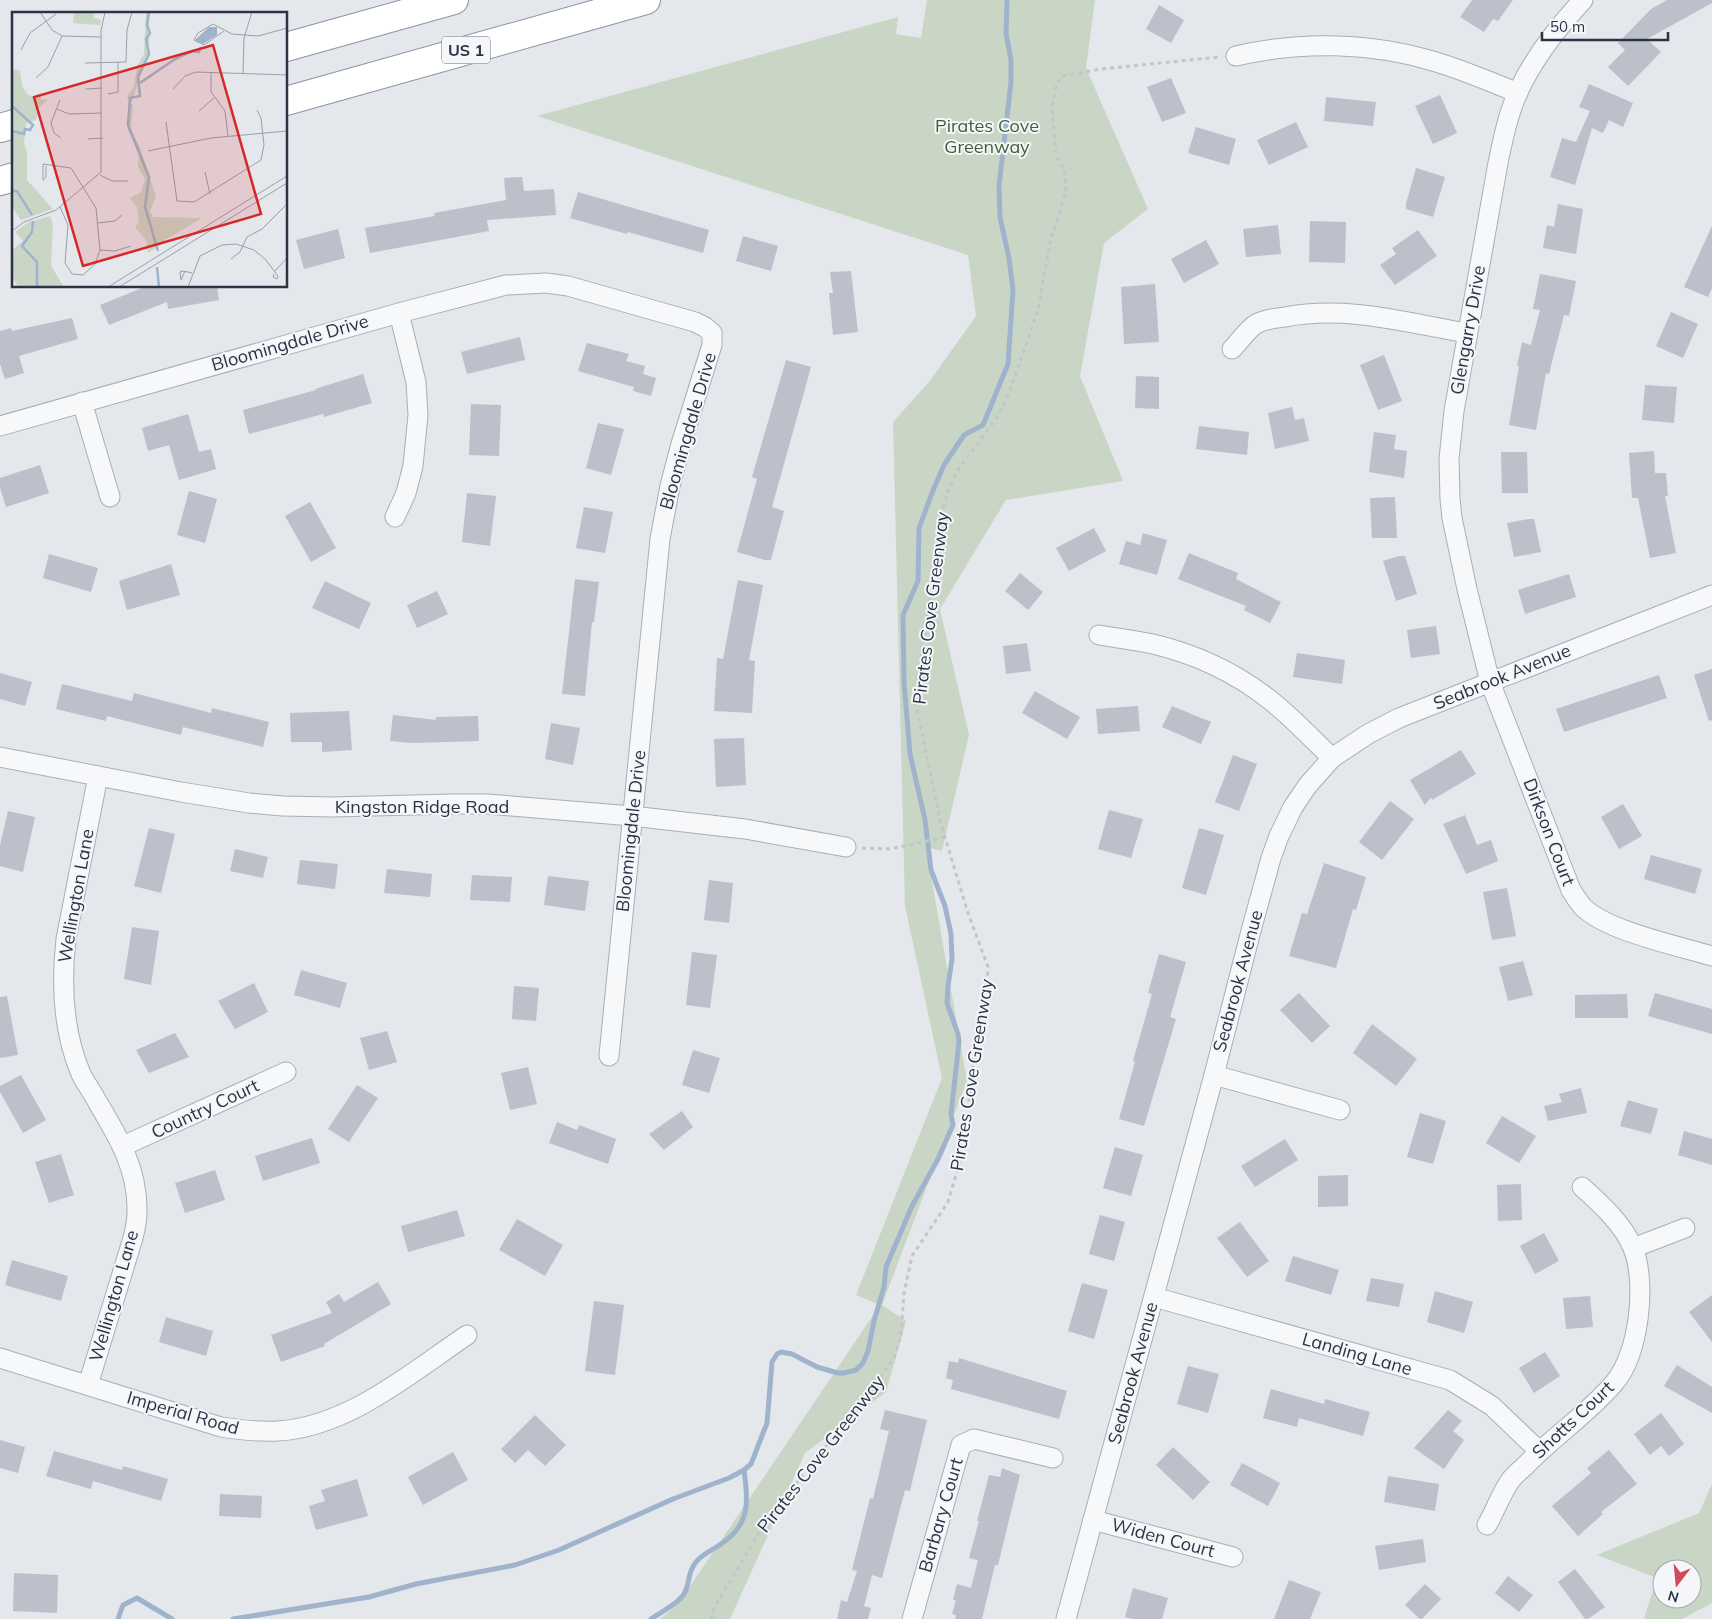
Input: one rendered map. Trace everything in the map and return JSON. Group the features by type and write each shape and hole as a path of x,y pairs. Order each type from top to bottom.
{"highway":[{"path":"288,46 454,0"},
{"name":"US 1","path":"288,100 646,0"}],"street":[{"name":"Glengarry Drive","path":"1490,682 1452,518 1449,478 1453,419 1498,163 1506,130 1518,93 1549,39 1583,0"},
{"path":"1236,56 1265,49 1330,45 1390,51 1436,62 1518,93"},
{"name":"Bloomingdale Drive","path":"0,426 399,313 506,285 546,283 568,286 694,322 712,333 712,345 670,486 660,539 609,1056"},
{"path":"1232,349 1256,324 1288,316 1317,313 1341,312 1370,315 1406,320 1467,333"},
{"path":"395,517 406,493 413,466 418,415 416,382 399,313"},
{"path":"82,402 110,497"},
{"name":"Seabrook Avenue","path":"1066,1619 1214,1075 1257,909 1279,836 1293,807 1308,784 1332,758 1368,734 1398,718 1712,595"},
{"path":"1100,635 1153,644 1181,652 1209,663 1234,676 1272,700 1332,758"},
{"name":"Dirkson Court","path":"1490,682 1571,890 1583,907 1625,931 1712,956"},
{"name":"Kingston Ridge Road","path":"0,757 219,799 283,806 487,804 632,816 745,829 846,847"},
{"name":"Wellington Lane","path":"88,1385 133,1238 138,1213 134,1175 123,1146 81,1073 70,1037 64,1007 66,939 98,776"},
{"name":"Country Court","path":"123,1146 286,1072"},
{"path":"1214,1075 1340,1110"},
{"name":"Shotts Court","path":"1488,1525 1510,1481 1539,1451 1601,1397 1616,1380 1626,1363 1633,1344 1639,1314 1640,1280 1633,1248 1617,1223 1601,1204 1582,1187"},
{"path":"1633,1248 1685,1228"},
{"name":"Landing Lane","path":"1154,1297 1450,1380 1492,1406 1539,1451"},
{"name":"Imperial Road","path":"0,1358 221,1427 248,1431 279,1431 324,1421 371,1400 467,1335"},
{"name":"Barbary Court","path":"912,1619 961,1445 974,1439 1053,1458"},
{"name":"Widen Court","path":"1093,1520 1233,1557"}],"path":[{"name":"Pirates Cove Greenway","path":"711,1619 714,1608 765,1522 894,1358 901,1335 905,1287 912,1256 948,1202 963,1151 963,1133 971,1090 975,1038 986,1000 988,967 940,824 915,700 942,512 948,491 959,468 996,419 1008,396 1038,310 1050,243 1066,191 1064,169 1056,156 1052,108 1057,83 1063,76 1101,69 1236,56"},
{"path":"846,847 890,849 945,837"}],"green space":[{"name":"Pirates Cove Greenway","path":"927,0 1095,0 1086,68 1148,209 1104,243 1080,376 1123,481 1006,500 940,609 969,735 942,851 926,847 967,1081 882,1305 906,1321 886,1392 805,1453 730,1619 660,1619 678,1604 880,1305 856,1295 942,1078 905,906 893,422 929,382 976,316 968,255 537,116 898,17 896,34 921,38"},
{"path":"1712,1484 1712,1603 1702,1608 1702,1559 1652,1559 1652,1576 1597,1555 1699,1513"},
{"path":"1652,1594 1652,1609 1701,1609 1682,1619 1644,1619"}],"building":[{"path":"1472,0 1513,0 1498,21 1493,19 1484,32 1460,17"},
{"path":"1667,0 1712,0 1712,3 1647,39 1661,52 1628,86 1608,67 1625,50 1618,43 1651,9"},
{"path":"1159,5 1184,20 1171,43 1146,29"},
{"path":"1171,78 1186,113 1162,122 1147,87"},
{"path":"1589,84 1633,103 1623,127 1609,120 1603,133 1592,128 1575,185 1550,177 1562,138 1576,142 1590,111 1579,107"},
{"path":"1440,95 1457,133 1433,144 1415,106"},
{"path":"1326,97 1376,102 1373,126 1324,121"},
{"path":"1296,122 1308,147 1269,165 1257,140"},
{"path":"1196,127 1236,139 1229,165 1188,153"},
{"path":"1416,168 1445,177 1433,217 1406,209"},
{"path":"522,177 524,191 554,189 556,215 487,220 489,231 370,253 365,228 435,216 434,213 506,200 504,178"},
{"path":"578,192 709,230 703,253 570,218"},
{"path":"1558,204 1583,209 1576,254 1543,248 1547,225 1554,227"},
{"path":"1310,221 1346,222 1345,263 1309,262"},
{"path":"1278,225 1281,254 1246,257 1243,229"},
{"path":"1712,226 1712,288 1708,297 1684,287"},
{"path":"338,229 345,258 304,269 296,240"},
{"path":"1418,230 1437,256 1395,285 1380,265 1396,254 1392,248"},
{"path":"743,236 778,246 771,271 736,261"},
{"path":"1206,240 1219,264 1184,283 1171,259"},
{"path":"851,271 858,332 833,335 829,293 833,293 830,272"},
{"path":"1540,274 1576,281 1569,316 1564,315 1549,374 1546,373 1536,430 1509,425 1522,342 1531,345 1540,310 1533,309"},
{"path":"1155,284 1159,342 1124,344 1121,287"},
{"path":"142,288 217,288 219,300 168,309 167,302 109,325 100,305"},
{"path":"1671,312 1698,324 1683,358 1656,346"},
{"path":"72,318 78,339 19,356 24,373 5,379 0,364 0,331 11,328 12,331"},
{"path":"520,337 525,360 467,374 461,352"},
{"path":"587,343 629,354 626,361 645,366 643,374 656,378 651,396 633,391 634,387 578,371"},
{"path":"1384,355 1402,401 1378,410 1360,365"},
{"path":"786,360 811,367 772,507 784,511 771,560 765,560 737,552 757,479 752,477"},
{"path":"363,374 372,403 324,417 323,414 249,434 243,410 316,390"},
{"path":"1136,376 1159,377 1159,409 1135,408"},
{"path":"1645,385 1677,387 1674,423 1642,420"},
{"path":"471,404 501,405 499,456 469,455"},
{"path":"1292,407 1295,420 1304,418 1309,441 1275,449 1268,413"},
{"path":"188,414 199,452 211,449 216,469 179,480 169,445 148,451 142,428"},
{"path":"598,423 624,429 611,475 586,468"},
{"path":"1199,426 1249,432 1247,455 1196,449"},
{"path":"1374,432 1396,435 1394,449 1407,451 1404,478 1369,472"},
{"path":"1654,451 1655,473 1666,473 1668,496 1665,496 1676,553 1650,558 1638,498 1632,498 1629,453"},
{"path":"1501,452 1527,452 1528,493 1502,493"},
{"path":"40,465 49,493 6,507 0,488 0,478"},
{"path":"189,491 217,499 205,543 177,535"},
{"path":"467,493 496,496 490,546 462,542"},
{"path":"1395,497 1397,538 1372,538 1370,498"},
{"path":"310,502 336,548 311,562 285,516"},
{"path":"584,507 613,512 605,553 576,548"},
{"path":"1534,519 1541,552 1514,557 1507,523"},
{"path":"1094,528 1106,551 1069,571 1056,548"},
{"path":"1143,533 1167,540 1157,575 1119,564 1126,541 1140,545"},
{"path":"1189,553 1238,573 1236,579 1281,602 1270,623 1244,610 1246,606 1178,579"},
{"path":"49,554 98,568 91,592 43,578"},
{"path":"1405,556 1417,594 1396,601 1383,561"},
{"path":"171,564 180,595 127,610 119,581"},
{"path":"1020,573 1043,592 1028,610 1005,591"},
{"path":"1569,574 1576,597 1525,614 1518,590"},
{"path":"575,579 599,582 594,622 592,622 585,696 562,694"},
{"path":"738,580 763,585 749,660 755,661 752,713 714,711 717,658 723,659"},
{"path":"325,581 371,603 359,629 312,608"},
{"path":"437,591 448,614 417,628 407,605"},
{"path":"1436,626 1440,654 1411,658 1407,630"},
{"path":"1027,643 1031,671 1006,674 1003,646"},
{"path":"1297,653 1345,660 1342,684 1293,677"},
{"path":"1712,669 1712,720 1709,721 1694,675"},
{"path":"0,673 32,682 25,706 0,699"},
{"path":"1659,675 1667,698 1564,732 1556,709"},
{"path":"62,684 132,701 134,693 211,713 212,708 269,722 263,747 183,727 181,735 107,716 106,721 56,709"},
{"path":"1035,691 1080,717 1067,739 1022,713"},
{"path":"1138,706 1140,731 1098,734 1096,709"},
{"path":"1172,706 1211,722 1201,744 1162,727"},
{"path":"349,711 352,750 322,752 322,742 291,742 290,713"},
{"path":"393,715 436,720 436,717 478,716 479,741 413,743 390,741"},
{"path":"551,723 580,728 573,765 545,759"},
{"path":"744,738 746,785 716,787 714,739"},
{"path":"1461,750 1476,774 1432,800 1431,797 1425,805 1410,780"},
{"path":"1233,755 1257,764 1239,811 1215,802"},
{"path":"1390,801 1414,819 1382,860 1359,842"},
{"path":"1623,804 1642,836 1619,849 1601,817"},
{"path":"1109,810 1143,819 1131,858 1098,849"},
{"path":"8,811 35,817 23,872 0,866 0,845"},
{"path":"1465,815 1477,845 1491,840 1498,861 1466,874 1443,824"},
{"path":"149,828 175,834 161,893 134,886"},
{"path":"1199,828 1224,835 1206,895 1182,888"},
{"path":"235,849 268,857 263,878 230,871"},
{"path":"1651,855 1702,869 1695,894 1644,879"},
{"path":"300,860 338,864 335,889 297,884"},
{"path":"1324,863 1366,877 1356,910 1353,909 1336,968 1289,956 1302,913 1307,914"},
{"path":"387,869 432,874 430,897 384,893"},
{"path":"472,875 512,877 510,902 470,900"},
{"path":"548,876 589,881 585,911 544,905"},
{"path":"709,880 733,883 729,923 704,920"},
{"path":"1507,888 1516,936 1492,940 1483,892"},
{"path":"132,927 159,931 151,985 124,979"},
{"path":"692,952 717,955 710,1008 686,1005"},
{"path":"1159,954 1186,962 1170,1017 1176,1019 1144,1126 1119,1119 1152,994 1148,993"},
{"path":"1523,961 1533,995 1508,1001 1499,967"},
{"path":"301,970 347,983 340,1008 294,995"},
{"path":"254,983 268,1012 235,1029 218,1001"},
{"path":"514,986 539,988 536,1021 512,1019"},
{"path":"1299,993 1330,1026 1312,1043 1280,1010"},
{"path":"1655,993 1712,1009 1712,1034 1648,1016"},
{"path":"1627,994 1628,1018 1575,1018 1575,995"},
{"path":"7,996 18,1055 0,1058 0,997"},
{"path":"1372,1024 1417,1059 1396,1086 1353,1053"},
{"path":"387,1031 397,1062 369,1070 360,1038"},
{"path":"175,1033 189,1057 149,1073 136,1050"},
{"path":"693,1050 720,1058 709,1093 682,1085"},
{"path":"528,1067 537,1104 510,1110 501,1073"},
{"path":"21,1075 46,1120 23,1133 0,1092 0,1086"},
{"path":"357,1085 378,1098 349,1142 328,1129"},
{"path":"1581,1088 1587,1113 1548,1121 1544,1106 1562,1102 1559,1094"},
{"path":"1628,1100 1658,1109 1651,1134 1620,1126"},
{"path":"682,1111 693,1127 664,1150 649,1134"},
{"path":"1420,1113 1446,1121 1433,1164 1407,1157"},
{"path":"1502,1116 1536,1136 1519,1163 1486,1143"},
{"path":"557,1122 577,1130 579,1125 616,1139 608,1164 549,1143"},
{"path":"1684,1131 1712,1139 1712,1165 1678,1155"},
{"path":"312,1138 320,1163 263,1181 255,1156"},
{"path":"1285,1139 1298,1160 1255,1187 1241,1166"},
{"path":"1115,1147 1143,1155 1131,1196 1103,1188"},
{"path":"61,1154 74,1195 49,1203 35,1162"},
{"path":"215,1170 225,1200 185,1213 175,1183"},
{"path":"1348,1175 1348,1206 1318,1207 1318,1176"},
{"path":"1521,1184 1522,1220 1498,1221 1497,1185"},
{"path":"457,1210 465,1236 408,1252 401,1226"},
{"path":"1100,1215 1125,1222 1114,1261 1089,1254"},
{"path":"517,1219 563,1245 545,1276 499,1250"},
{"path":"1240,1222 1269,1261 1247,1277 1217,1238"},
{"path":"1544,1233 1559,1261 1535,1274 1520,1246"},
{"path":"1293,1256 1339,1270 1331,1295 1285,1281"},
{"path":"12,1260 68,1276 61,1301 5,1285"},
{"path":"1371,1278 1404,1284 1399,1307 1366,1301"},
{"path":"378,1282 391,1304 324,1344 325,1346 281,1362 271,1335 332,1313 326,1302 339,1294 344,1302"},
{"path":"1082,1283 1108,1290 1094,1339 1068,1331"},
{"path":"1435,1291 1473,1302 1464,1333 1427,1322"},
{"path":"1712,1295 1712,1342 1689,1312"},
{"path":"1590,1296 1593,1327 1566,1329 1563,1298"},
{"path":"594,1301 624,1305 615,1375 585,1371"},
{"path":"166,1317 213,1331 206,1356 159,1342"},
{"path":"1545,1352 1560,1376 1534,1393 1519,1368"},
{"path":"959,1358 1067,1391 1059,1419 951,1389 953,1380 946,1378 949,1361 958,1363"},
{"path":"1677,1365 1712,1387 1712,1413 1664,1386"},
{"path":"1188,1366 1219,1374 1208,1413 1177,1404"},
{"path":"1271,1389 1324,1404 1325,1399 1370,1412 1363,1436 1299,1418 1297,1427 1263,1418"},
{"path":"885,1410 927,1420 910,1491 905,1490 882,1578 872,1575 864,1606 871,1608 868,1619 837,1619 841,1600 847,1602 857,1571 852,1570 870,1498 873,1499 889,1431 880,1429"},
{"path":"1448,1410 1462,1421 1453,1431 1464,1440 1444,1469 1414,1448"},
{"path":"1661,1413 1684,1444 1669,1456 1661,1446 1650,1455 1634,1434"},
{"path":"535,1415 566,1445 545,1466 528,1450 515,1463 501,1449"},
{"path":"0,1440 25,1447 18,1473 0,1468"},
{"path":"1173,1447 1210,1482 1193,1500 1156,1465"},
{"path":"1609,1450 1637,1484 1601,1512 1603,1514 1578,1536 1552,1506 1591,1473 1587,1468"},
{"path":"54,1451 122,1470 123,1466 168,1479 161,1501 93,1481 91,1489 46,1476"},
{"path":"453,1452 468,1480 423,1505 408,1477"},
{"path":"1242,1463 1280,1483 1268,1506 1230,1485"},
{"path":"1002,1468 1020,1475 998,1565 995,1565 982,1619 955,1619 956,1615 952,1614 956,1600 953,1600 957,1584 971,1588 978,1560 969,1558 989,1475 1000,1477"},
{"path":"1388,1476 1439,1484 1435,1511 1384,1502"},
{"path":"357,1479 368,1516 316,1530 309,1506 325,1501 321,1490"},
{"path":"220,1494 262,1496 261,1518 219,1516"},
{"path":"1423,1539 1426,1562 1379,1570 1375,1546"},
{"path":"1575,1569 1605,1607 1588,1619 1585,1619 1558,1582"},
{"path":"14,1573 58,1575 57,1613 13,1611"},
{"path":"1508,1576 1533,1595 1519,1612 1495,1593"},
{"path":"1289,1580 1321,1592 1310,1619 1274,1619"},
{"path":"1425,1584 1441,1599 1420,1619 1405,1605"},
{"path":"1133,1588 1168,1598 1162,1619 1133,1619 1125,1617"}],"waterway":[{"path":"233,1619 369,1597 416,1584 515,1565 559,1550 673,1499 729,1478 751,1464 767,1423 772,1362 777,1354 781,1352 792,1354 817,1367 838,1373 856,1370 863,1363 868,1351 884,1287 886,1267 912,1206 938,1159 953,1125 951,1114 959,1042 947,1003 952,959 951,934 945,906 931,870 925,820 910,754 904,682 903,615 918,581 919,528 932,493 944,465 964,435 983,425 1008,364 1013,290 1009,258 1000,217 999,186 1011,82 1011,60 1006,33 1007,0"},
{"path":"651,1619 676,1603 684,1595 693,1566 698,1559 731,1536 743,1520 746,1502 744,1470"},
{"path":"118,1619 123,1605 137,1598 172,1619"}]}
